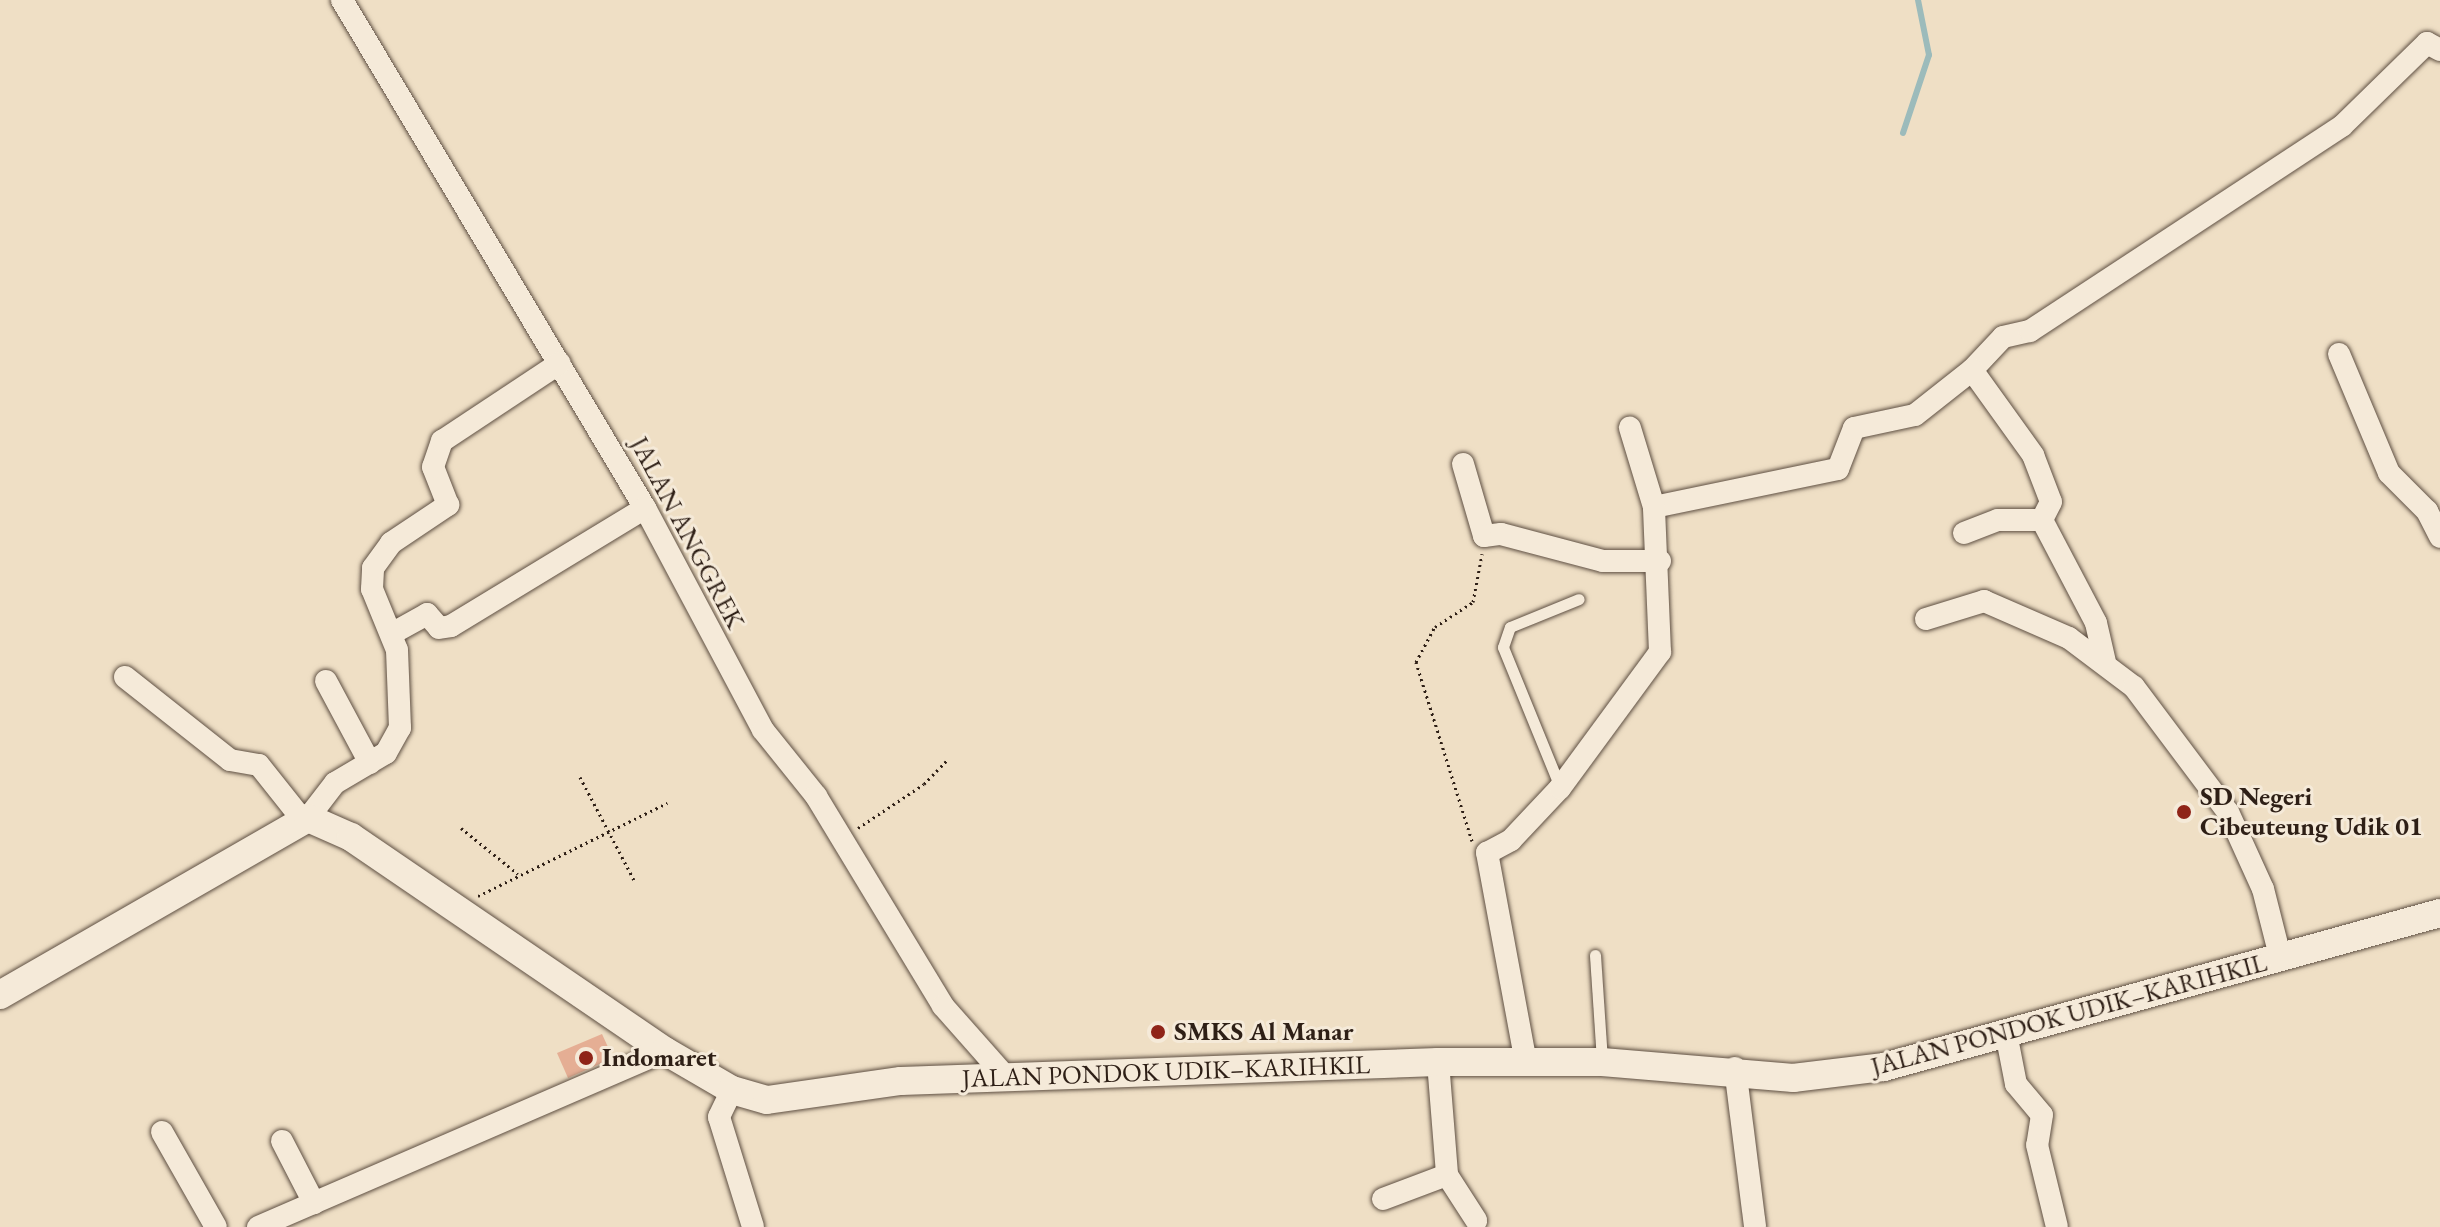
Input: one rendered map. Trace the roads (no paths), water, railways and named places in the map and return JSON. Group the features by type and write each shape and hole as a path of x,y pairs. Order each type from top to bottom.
{"street":[{"name":"JALAN ANGGREK","path":"342,0 645,508 763,730 841,838 943,1006 1005,1076"},
{"path":"1654,507 1838,469 1854,428 1915,415 1972,370 2003,337 2030,331 2342,126 2427,43 2440,50"},
{"path":"2339,354 2389,473 2427,511 2440,537"},
{"path":"0,995 305,819 335,783 386,753 400,728 393,633 372,589 373,568 391,543 448,505 433,467 442,441 560,363"},
{"path":"1972,370 2033,455 2051,502 2042,520"},
{"path":"1526,1063 1487,853 1511,840 1560,788 1660,652 1660,561 1654,507 1630,428"},
{"path":"1463,464 1484,536 1501,534 1603,561 1660,561"},
{"path":"393,633 427,614 439,628 451,626 645,508"},
{"path":"1964,533 1998,520 2042,520"},
{"path":"2042,520 2096,623 2105,661"},
{"path":"1926,619 1984,601 2105,661 2143,698 2228,812 2263,889 2281,960"},
{"path":"125,677 230,760 259,765 305,819"},
{"path":"326,681 370,763"},
{"name":"JALAN PONDOK UDIK–KARIHKIL","path":"305,819 351,837 665,1051 732,1090 767,1100 1005,1076 1209,1075 1438,1062 1602,1062 1735,1068 1793,1078 1884,1067 2281,960 2440,913"},
{"path":"2006,1033 2016,1084 2042,1115 2037,1145 2057,1227"},
{"path":"258,1227 665,1051"},
{"path":"1438,1062 1447,1175 1476,1220"},
{"path":"1735,1068 1755,1227"},
{"path":"732,1090 719,1117 753,1227"},
{"path":"162,1132 216,1227"},
{"path":"282,1141 314,1203"},
{"path":"1383,1199 1447,1175"}],"lane":[{"path":"1560,788 1503,647 1510,627 1579,599"},
{"path":"1595,955 1602,1062"}],"waterway":[{"path":"1903,133 1929,55 1918,0"}],"place":[{"name":"SD Negeri Cibeuteung Udik 01","path":"2184,812"},
{"name":"SMKS Al Manar","path":"1158,1032"},
{"name":"Indomaret","path":"586,1058"}]}
